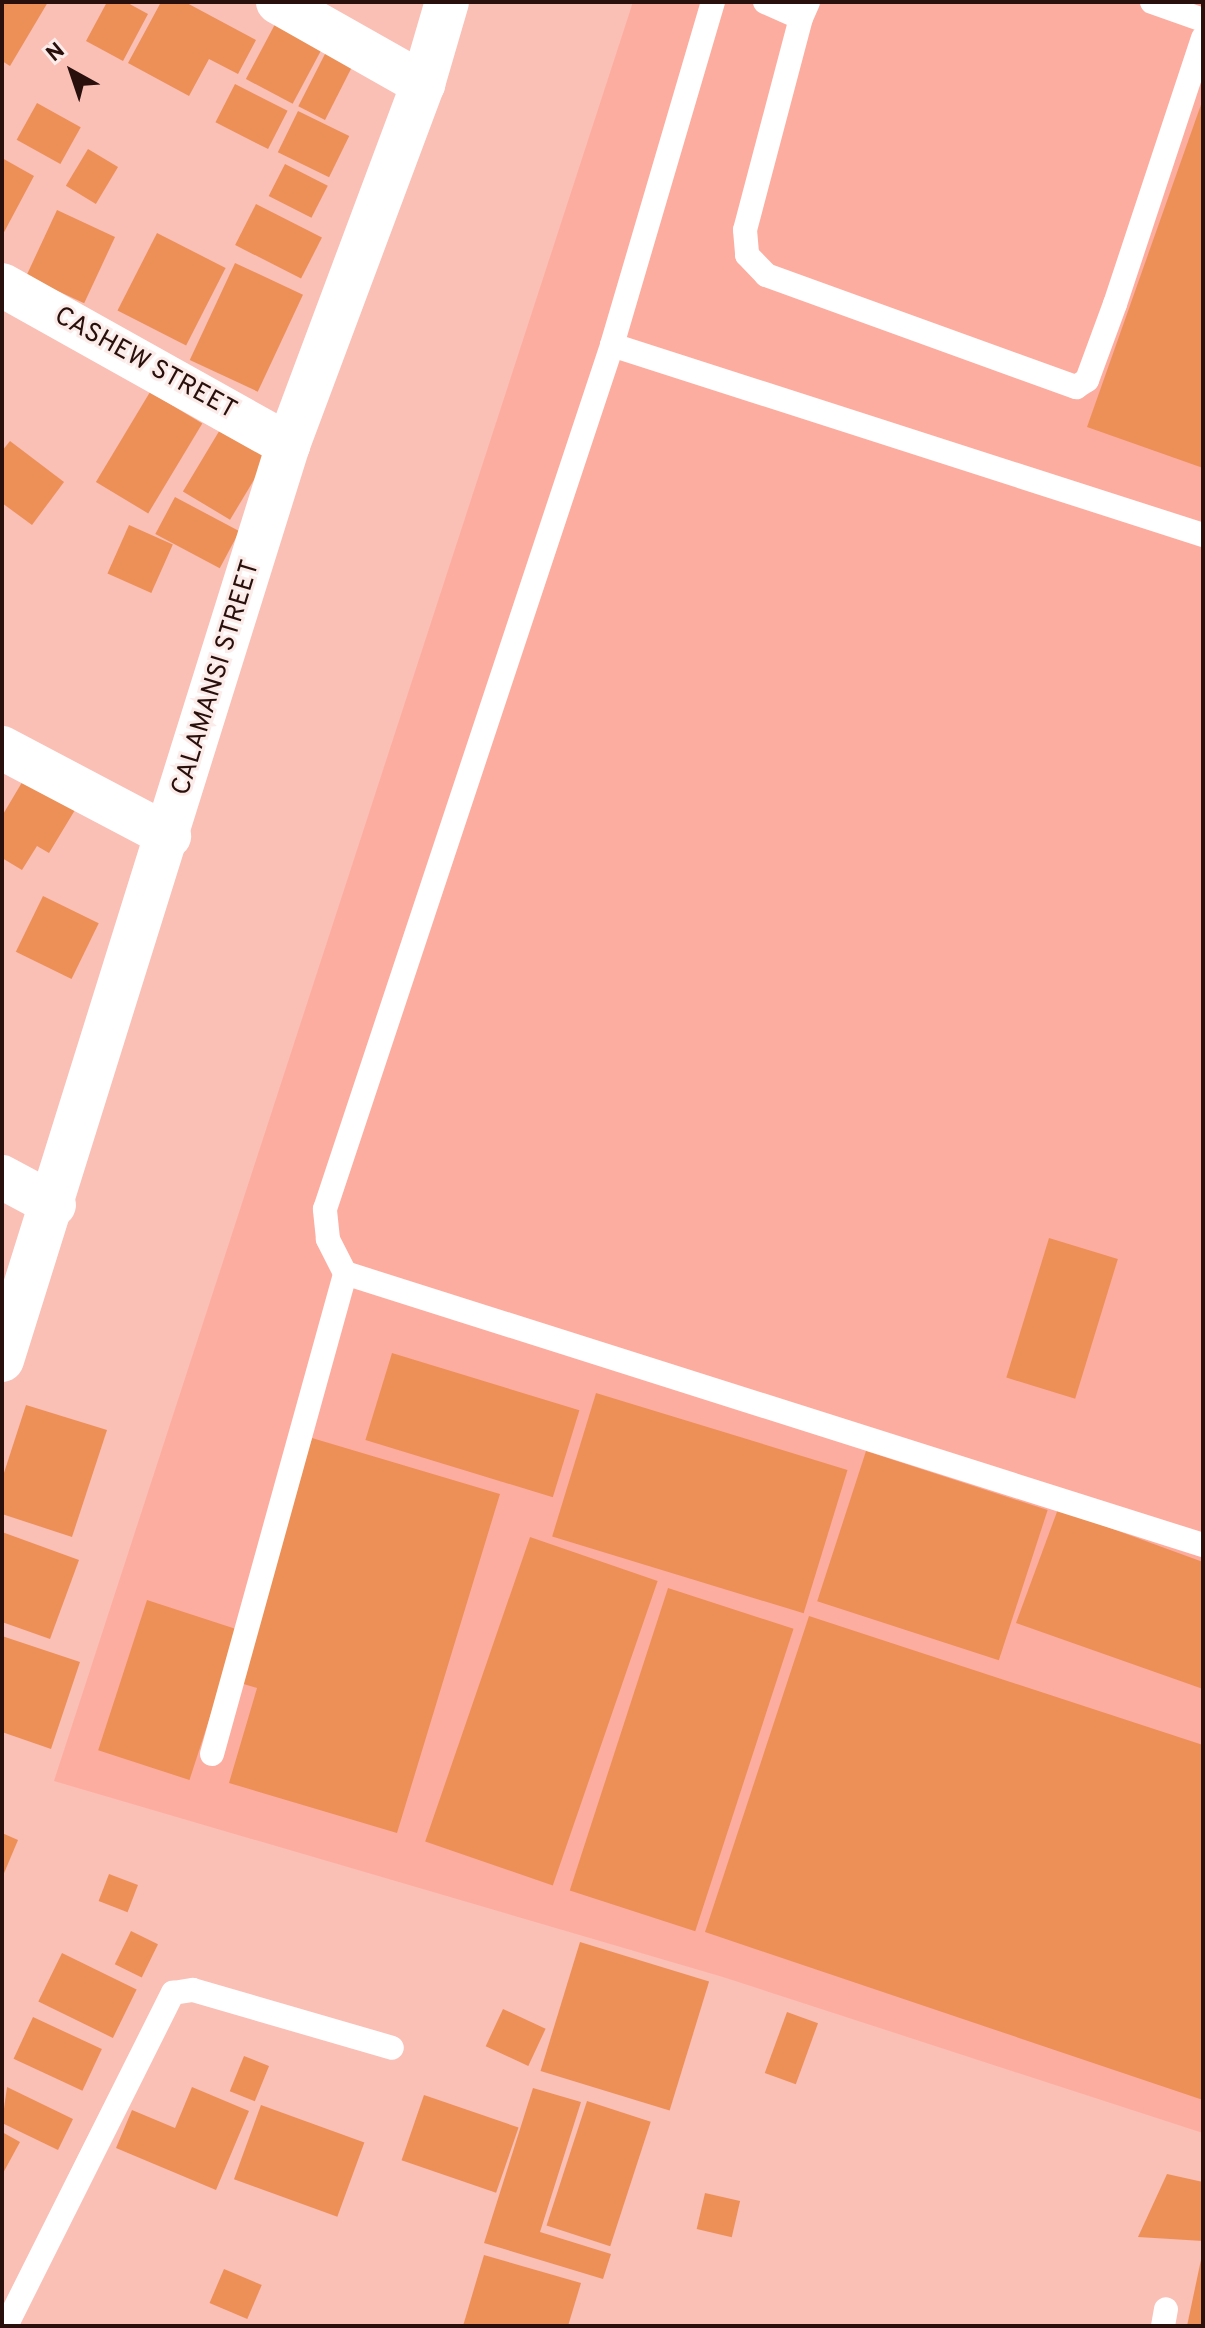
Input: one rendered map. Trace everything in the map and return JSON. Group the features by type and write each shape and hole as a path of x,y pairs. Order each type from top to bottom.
{"street":[{"path":"278,2 423,84"},
{"name":"CALAMANSI STREET","path":"2,1360 54,1205 288,445 423,84 447,2"},
{"name":"CASHEW STREET","path":"2,285 288,445"},
{"path":"2,748 169,836"},
{"path":"2,1177 54,1205"}],"lane":[{"path":"212,1754 345,1273 328,1239 325,1209 612,345 713,2"},
{"path":"765,2 804,10 745,230 747,255 766,275 1076,387 1087,380 1110,317 1203,38"},
{"path":"1152,2 1203,20"},
{"path":"612,345 1203,535"},
{"path":"345,1273 1203,1545"},
{"path":"6,2326 173,1993 193,1990 392,2048"}],"shaded area":[{"path":"633,2 1203,2 1203,2133 723,1977 54,1781"}],"building":[{"path":"2,2 48,2 10,66 2,61"},
{"path":"107,2 126,2 148,14 123,61 86,41"},
{"path":"161,2 185,2 256,40 238,74 209,59 189,96 128,63"},
{"path":"282,11 329,36 293,104 246,79"},
{"path":"326,52 353,66 325,120 298,106"},
{"path":"235,84 288,111 268,149 215,122"},
{"path":"1203,99 1203,468 1087,427"},
{"path":"37,103 81,127 60,164 17,140"},
{"path":"298,111 349,136 329,177 278,152"},
{"path":"88,149 118,167 96,204 66,186"},
{"path":"2,158 34,176 2,236"},
{"path":"285,164 328,186 311,218 269,196"},
{"path":"256,204 322,238 301,279 235,245"},
{"path":"57,210 115,237 84,303 26,276"},
{"path":"157,233 226,268 186,345 118,311"},
{"path":"235,263 303,295 258,392 190,360"},
{"path":"150,392 202,423 148,513 96,482"},
{"path":"221,428 268,456 230,520 183,491"},
{"path":"10,441 64,482 32,525 2,503 2,451"},
{"path":"175,497 239,531 220,568 155,534"},
{"path":"129,525 173,545 151,593 107,573"},
{"path":"24,779 75,810 49,853 37,846 22,870 2,858 2,816"},
{"path":"43,896 99,923 72,979 16,952"},
{"path":"1049,1238 1118,1259 1075,1399 1006,1378"},
{"path":"392,1353 579,1410 553,1497 365,1440"},
{"path":"596,1393 848,1470 804,1613 552,1536"},
{"path":"26,1405 107,1430 72,1537 2,1514 2,1479"},
{"path":"312,1438 500,1494 397,1833 229,1783 257,1688 237,1682"},
{"path":"866,1451 1048,1510 999,1660 817,1601"},
{"path":"1058,1509 1203,1562 1203,1689 1016,1623"},
{"path":"2,1532 79,1560 50,1639 2,1622"},
{"path":"530,1537 658,1581 553,1885 425,1841"},
{"path":"668,1588 794,1629 695,1931 570,1890"},
{"path":"147,1600 238,1630 189,1780 98,1750"},
{"path":"809,1616 1203,1745 1203,2100 705,1932"},
{"path":"2,1636 80,1662 51,1749 2,1732"},
{"path":"2,1833 18,1840 2,1878"},
{"path":"109,1874 138,1885 128,1912 99,1901"},
{"path":"131,1931 158,1944 142,1977 115,1964"},
{"path":"580,1942 709,1981 670,2111 541,2071"},
{"path":"62,1953 137,1989 113,2038 38,2002"},
{"path":"503,2009 546,2029 528,2066 486,2046"},
{"path":"787,2012 818,2023 796,2084 765,2073"},
{"path":"33,2017 102,2049 82,2091 14,2059"},
{"path":"244,2056 269,2066 255,2101 230,2091"},
{"path":"7,2087 73,2119 58,2150 2,2123"},
{"path":"192,2087 249,2111 216,2190 116,2148 132,2110 175,2128"},
{"path":"533,2088 581,2102 540,2232 611,2254 603,2279 484,2243"},
{"path":"424,2095 519,2128 496,2193 402,2160"},
{"path":"587,2101 651,2122 610,2246 547,2226"},
{"path":"261,2105 364,2143 337,2217 234,2179"},
{"path":"2,2132 20,2142 2,2175"},
{"path":"1167,2174 1203,2182 1203,2241 1138,2237"},
{"path":"705,2193 740,2201 732,2237 697,2229"},
{"path":"484,2255 581,2283 568,2326 463,2326"},
{"path":"1202,2255 1203,2326 1187,2326"},
{"path":"224,2269 262,2285 247,2319 210,2303"}]}
